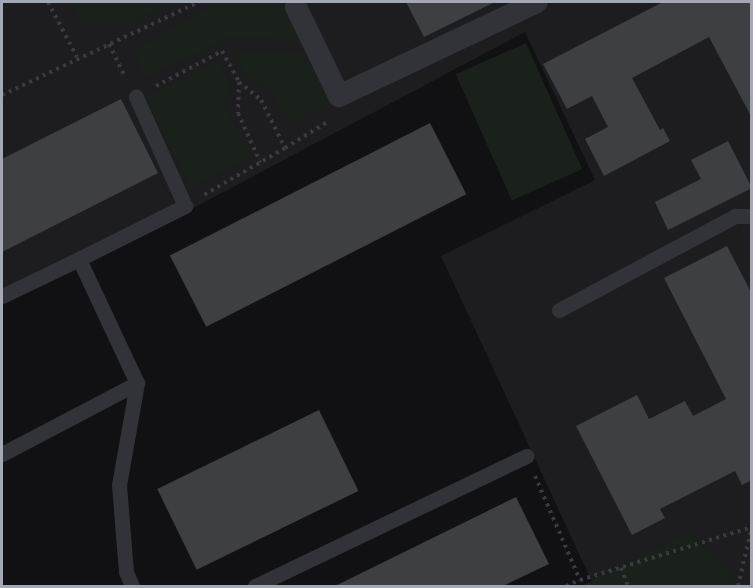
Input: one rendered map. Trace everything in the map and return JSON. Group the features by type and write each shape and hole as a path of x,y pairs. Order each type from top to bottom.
{"street":[{"path":"296,7 339,96 537,2"}],"lane":[{"path":"2,296 80,260 185,206 136,98"},
{"path":"559,310 735,216 752,216"},
{"path":"80,260 137,383 119,485 126,572 132,586"},
{"path":"2,454 137,383"},
{"path":"255,586 526,456"}],"path":[{"path":"48,2 77,57"},
{"path":"2,94 199,2"},
{"path":"109,45 136,98 222,51 239,82 261,100 285,148 185,206"},
{"path":"239,82 238,113 260,162"},
{"path":"526,456 580,580"},
{"path":"566,586 752,527"},
{"path":"738,586 752,527"},
{"path":"621,568 628,586"}],"shaded area":[{"path":"2,2 751,2 751,586 594,586 441,256 595,180 525,32 129,242 2,301"},
{"path":"71,2 173,2 130,24 82,23"},
{"path":"219,2 280,2 300,40 232,37 145,77 133,50"},
{"path":"526,43 582,169 512,200 456,74"},
{"path":"232,51 304,53 331,102 292,124 267,86 247,76"},
{"path":"218,61 230,84 224,105 252,156 191,187 145,98"},
{"path":"689,532 732,575 729,586 582,586"}],"building":[{"path":"406,2 495,2 424,37"},
{"path":"663,2 752,2 752,118 709,37 632,78 660,130 663,128 670,141 604,176 585,139 608,127 592,96 567,109 543,64"},
{"path":"121,99 158,173 2,252 2,159"},
{"path":"430,123 466,194 206,327 170,256"},
{"path":"728,141 752,188 668,230 655,202 701,179 691,160"},
{"path":"727,246 752,294 752,480 742,485 735,471 660,509 665,518 632,535 576,426 637,395 649,419 685,401 693,416 726,399 664,278"},
{"path":"319,410 358,491 197,570 157,489"},
{"path":"516,497 549,564 503,586 335,586"}]}
